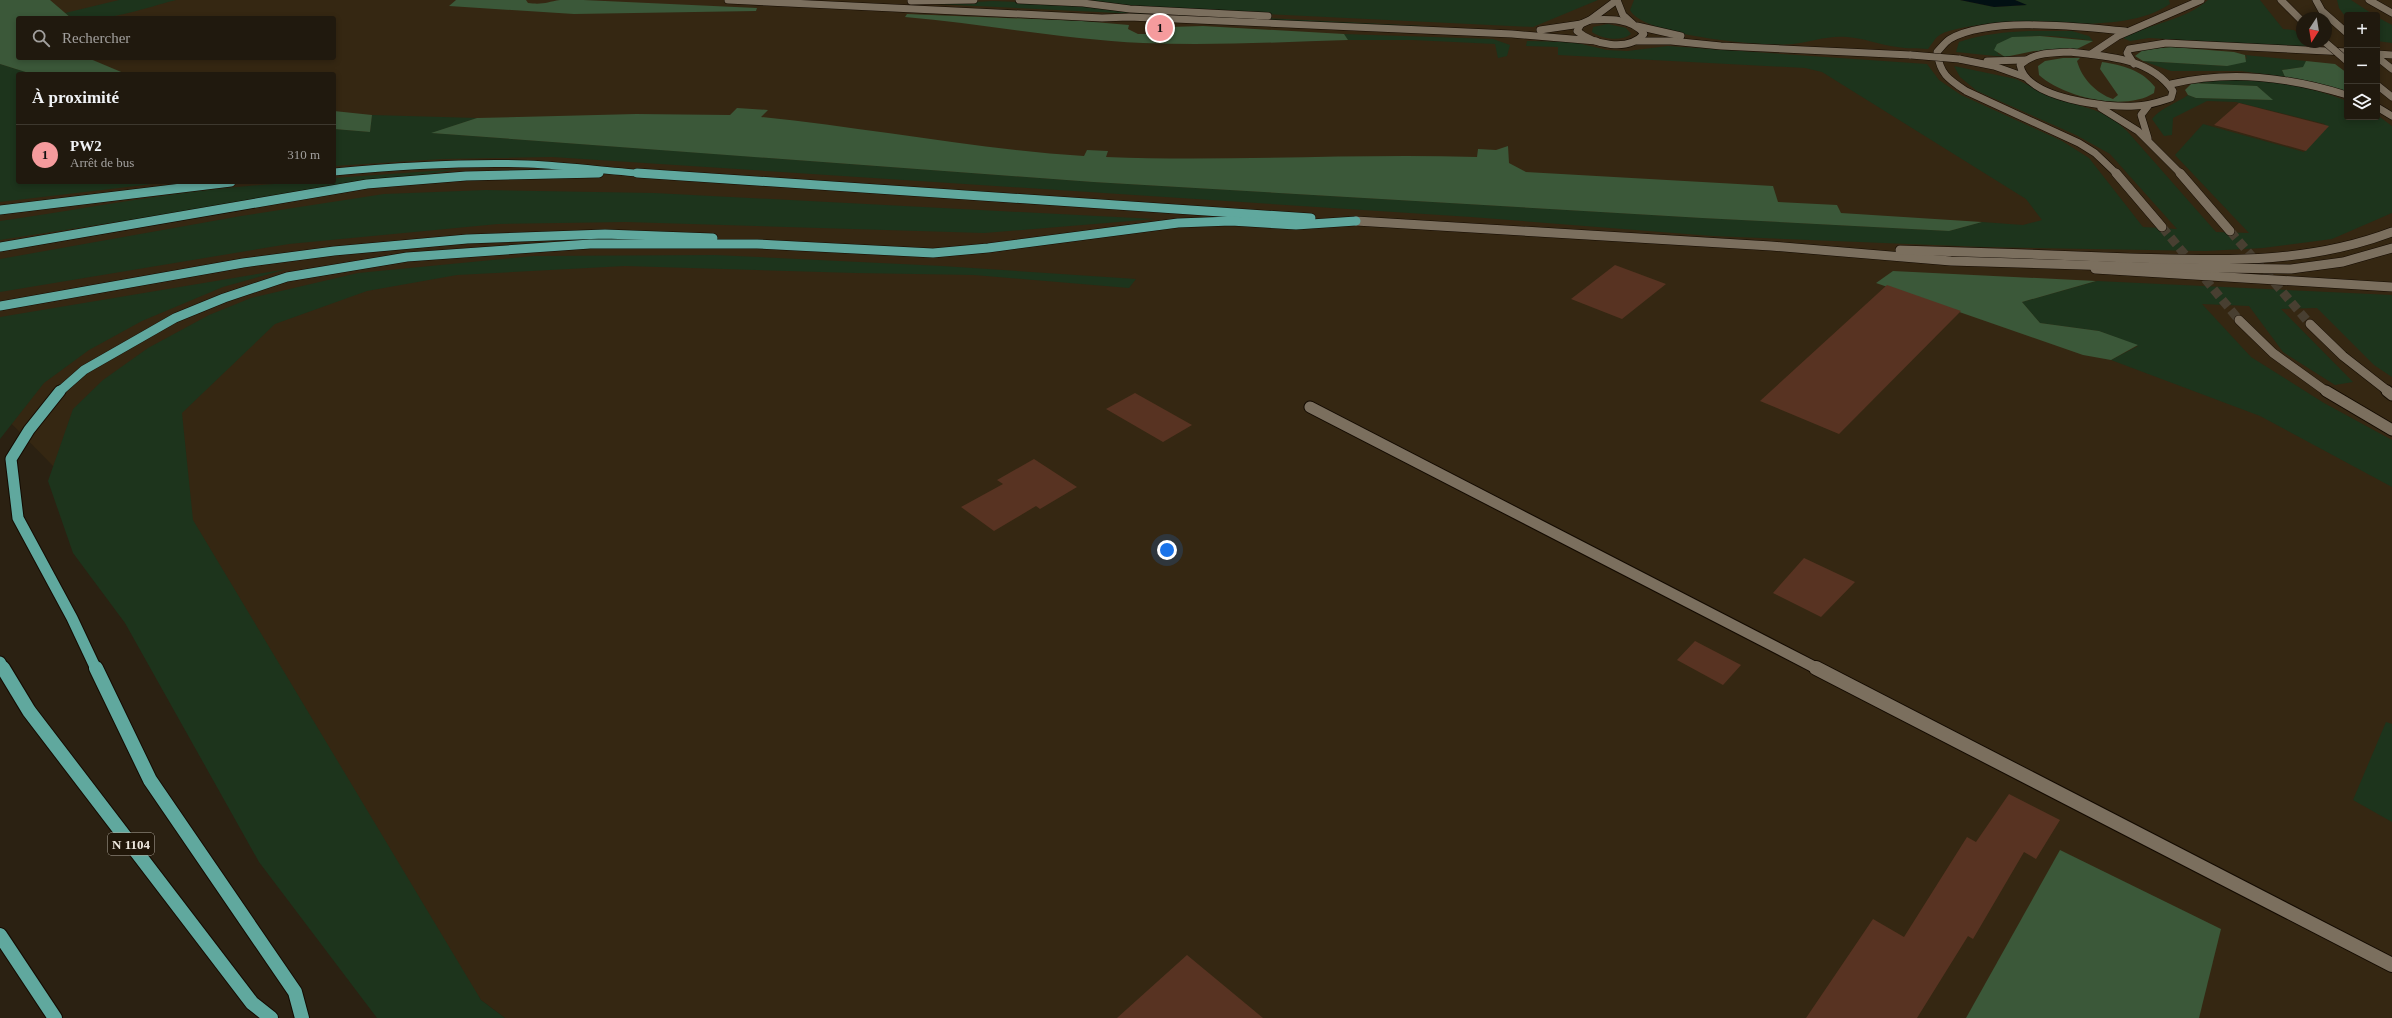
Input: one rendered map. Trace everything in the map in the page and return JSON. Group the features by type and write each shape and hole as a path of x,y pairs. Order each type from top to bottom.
{"highway":[{"path":"336,172 442,164 583,166 641,173 1356,221"},
{"path":"0,247 367,184 466,176 641,173"},
{"path":"0,210 214,184"},
{"path":"302,1018 295,992 150,780 72,618 18,518 10,459 56,395 84,370 175,318 224,298 287,277 407,257 496,249 590,244 757,244 933,253 988,248 1178,223 1231,221 1296,225 1356,221"},
{"path":"0,306 243,263 334,251 467,239 605,234 728,238 757,244"},
{"name":"N 1104","path":"0,662 34,718 252,1004 271,1018"},
{"path":"0,935 55,1018"}],"street":[{"path":"728,0 1094,18 1129,17 1495,33 1618,44 1637,41 1671,41 1721,46 1911,54 1959,59 2025,60 2051,53 2092,54 2134,64 2156,74 2170,84 2173,91 2171,98 2148,106 2119,106 2090,103"},
{"path":"813,0 1102,13 1129,17"},
{"path":"901,1 974,0"},
{"path":"1019,0 1083,3 1130,9 1447,25 1526,31"},
{"path":"1495,33 1526,31 1581,24 1590,20 1617,0 1623,15 1644,34 1637,41"},
{"path":"2092,54 2102,45 2125,31 2144,23 2182,12 2201,0"},
{"path":"2281,0 2296,15"},
{"path":"2316,0 2322,11 2344,30"},
{"path":"2370,0 2392,13"},
{"path":"1590,20 1612,20 1677,36 1767,47"},
{"path":"1581,24 1577,27 1580,35 1596,41"},
{"path":"2125,31 2067,26 2012,26 1988,28 1968,32 1945,42 1937,52 1938,66 1951,81 1975,96 2067,137 2093,152 2111,167 2162,227"},
{"path":"2134,64 2128,58 2127,53 2129,49 2144,44 2166,43 2344,52"},
{"path":"2332,48 2344,58"},
{"path":"2380,56 2392,55"},
{"path":"1959,59 1994,66 2025,77 2050,92 2090,103 2116,114 2148,138 2230,231"},
{"path":"2380,59 2392,69"},
{"path":"2025,60 2020,65 2021,71 2025,77"},
{"path":"2170,84 2189,79 2213,76 2254,76 2308,84 2344,95"},
{"path":"2380,87 2392,97"},
{"path":"2148,106 2141,115 2148,138"},
{"path":"2380,109 2392,116"},
{"path":"1356,221 1771,246 1951,261 2392,287"},
{"path":"1771,246 2069,256 2235,258 2332,251 2377,239 2392,232"},
{"path":"1951,261 2222,269 2291,269 2343,262 2392,248"},
{"path":"2239,320 2263,346 2312,383 2392,430"},
{"path":"2310,324 2343,356 2392,395"},
{"path":"1310,407 2392,965"}],"shaded area":[{"path":"0,0 2392,0 2392,1018 505,1018 481,1000 172,587 0,412"},
{"path":"1960,0 2015,0 2027,5 1994,7"}],"green space":[{"path":"0,0 50,0 69,16 16,16 16,60 93,60 121,72 26,72 0,64"},
{"path":"119,0 176,0 113,16 70,16 65,13"},
{"path":"456,0 526,0 528,3 538,4 560,0 583,0 757,8 756,11 574,14 449,6"},
{"path":"1065,0 1598,0 1533,27 1163,9"},
{"path":"1634,0 1960,0 1994,7 2026,5 2015,0 2169,0 2170,4 2150,14 2127,20 2102,23 2021,23 1972,26 1949,31 1940,35 1928,49 1901,48 1860,39 1840,37 1793,44 1757,44 1706,38 1657,27 1640,19 1630,10"},
{"path":"2208,0 2260,0 2283,29 2294,30 2296,32 2296,46 2149,38 2130,41 2123,38 2189,13"},
{"path":"2337,0 2351,0 2369,12 2344,12 2344,15 2339,8"},
{"path":"993,1 1083,5 1129,11 1425,26 1449,29 934,4"},
{"path":"907,14 1082,21 1129,25 1128,29 1138,34 1153,34 1169,27 1203,26 1344,34 1348,40 1220,44 1143,43 1053,35 905,17"},
{"path":"2380,19 2392,25 2392,43 2380,41"},
{"path":"1608,24 1626,28 1631,34 1622,38 1612,39 1592,32 1593,27"},
{"path":"2029,31 2072,31 2089,36 2093,41 2056,36 2032,36 2020,37 1997,44 1998,54 2005,57 1956,52 1959,42 1968,39 1994,34"},
{"path":"1344,34 1493,39 1510,45 1507,56 1498,58 1495,44 1413,40 1348,40"},
{"path":"2040,36 2093,41 2077,49 2034,51 2005,57 1994,50 1997,44 2012,37"},
{"path":"1527,41 1573,42 1607,50 1627,51 1668,46 1927,64 1939,80 1961,95 2062,141 2089,158 2143,227 2177,229 2110,154 2076,135 1977,91 1960,77 1954,66 2016,79 2052,97 2111,117 2127,131 2216,232 2249,233 2175,155 2203,124 2304,152 2325,124 2236,102 2207,101 2173,118 2172,135 2164,136 2152,119 2164,109 2188,95 2196,98 2272,100 2257,86 2192,83 2251,80 2290,85 2328,94 2344,100 2344,120 2380,120 2380,117 2392,126 2392,213 2332,239 2263,248 2206,251 1983,247 1712,236 1471,217 552,157 443,159 336,166 336,129 370,132 372,115 477,118 432,133 1093,182 1702,218 1949,231 1982,222 2023,225 2042,220 2026,199 1822,72 1805,68 1558,55 1558,47 1526,46"},
{"path":"2171,47 2234,52 2245,55 2246,62 2227,66 2143,61 2135,56 2143,50"},
{"path":"2245,55 2306,61 2304,67 2282,70 2285,77 2241,71 2171,71 2143,61 2227,66 2247,58"},
{"path":"2063,58 2080,58 2077,61 2079,68 2090,84 2101,93 2113,99 2118,95 2100,69 2102,62 2138,72 2155,87 2154,93 2142,99 2111,101 2095,99 2063,90 2039,75 2038,66 2045,61"},
{"path":"2306,61 2335,64 2344,71 2344,91 2314,82 2285,77 2282,70 2303,67"},
{"path":"0,64 26,72 16,72 16,184 153,184 0,202"},
{"path":"2192,83 2257,86 2273,100 2196,98 2188,95 2185,90"},
{"path":"737,108 768,110 761,117 1043,153 1084,156 1087,150 1108,151 1106,157 1199,159 1384,156 1477,157 1478,149 1496,150 1508,146 1509,163 1526,172 1773,186 1778,202 1837,205 1841,213 1982,222 1949,231 1702,218 1093,182 431,133 477,118 636,114 730,115"},
{"path":"336,111 372,115 370,132 336,129"},
{"path":"460,169 0,240 0,221 208,190 278,184 336,184 336,178"},
{"path":"486,190 654,193 1155,219 984,233 626,222 498,224 289,244 0,292 0,259 241,216 384,194"},
{"path":"715,255 942,266 1136,279 1129,288 974,275 625,266 457,275 367,291 275,324 182,413 193,520 481,1000 505,1018 377,1018 259,862 125,623 73,553 48,481 73,409 103,380 148,348 209,315 251,298 358,273 533,256"},
{"path":"287,269 223,287 142,321 89,350 44,383 0,439 0,317"},
{"path":"1893,271 2096,281 2022,302 2040,323 2099,331 2138,345 2111,360 2083,355 1876,283"},
{"path":"2097,281 2392,295 2392,377 2374,365 2317,308 2281,309 2353,382 2335,385 2283,352 2249,306 2202,304 2251,357 2324,403 2392,440 2392,487 2260,416 2111,360 2138,346 2099,331 2040,323 2022,302"},
{"path":"2386,722 2392,724 2392,822 2353,800"},
{"path":"2060,850 2221,929 2199,1018 1966,1018"}],"building":[{"path":"2239,103 2329,126 2306,151 2214,125"},
{"path":"1615,265 1666,284 1622,319 1571,299"},
{"path":"1887,285 1961,311 1839,434 1760,401"},
{"path":"1135,393 1192,425 1163,442 1106,409"},
{"path":"1034,459 1077,487 1040,509 1036,506 994,531 961,507 1003,484 997,480"},
{"path":"1804,558 1855,582 1821,617 1773,593"},
{"path":"1695,641 1741,665 1723,685 1677,660"},
{"path":"2009,794 2060,820 2036,859 2024,852 1973,939 1968,936 1917,1018 1806,1018 1873,919 1904,937 1967,837 1976,842"},
{"path":"1187,955 1263,1018 1117,1018"}],"tunnel":[{"path":"2162,227 2239,320"},
{"path":"2230,231 2310,324"}],"place":[{"name":"PW2","path":"1160,28"}]}
